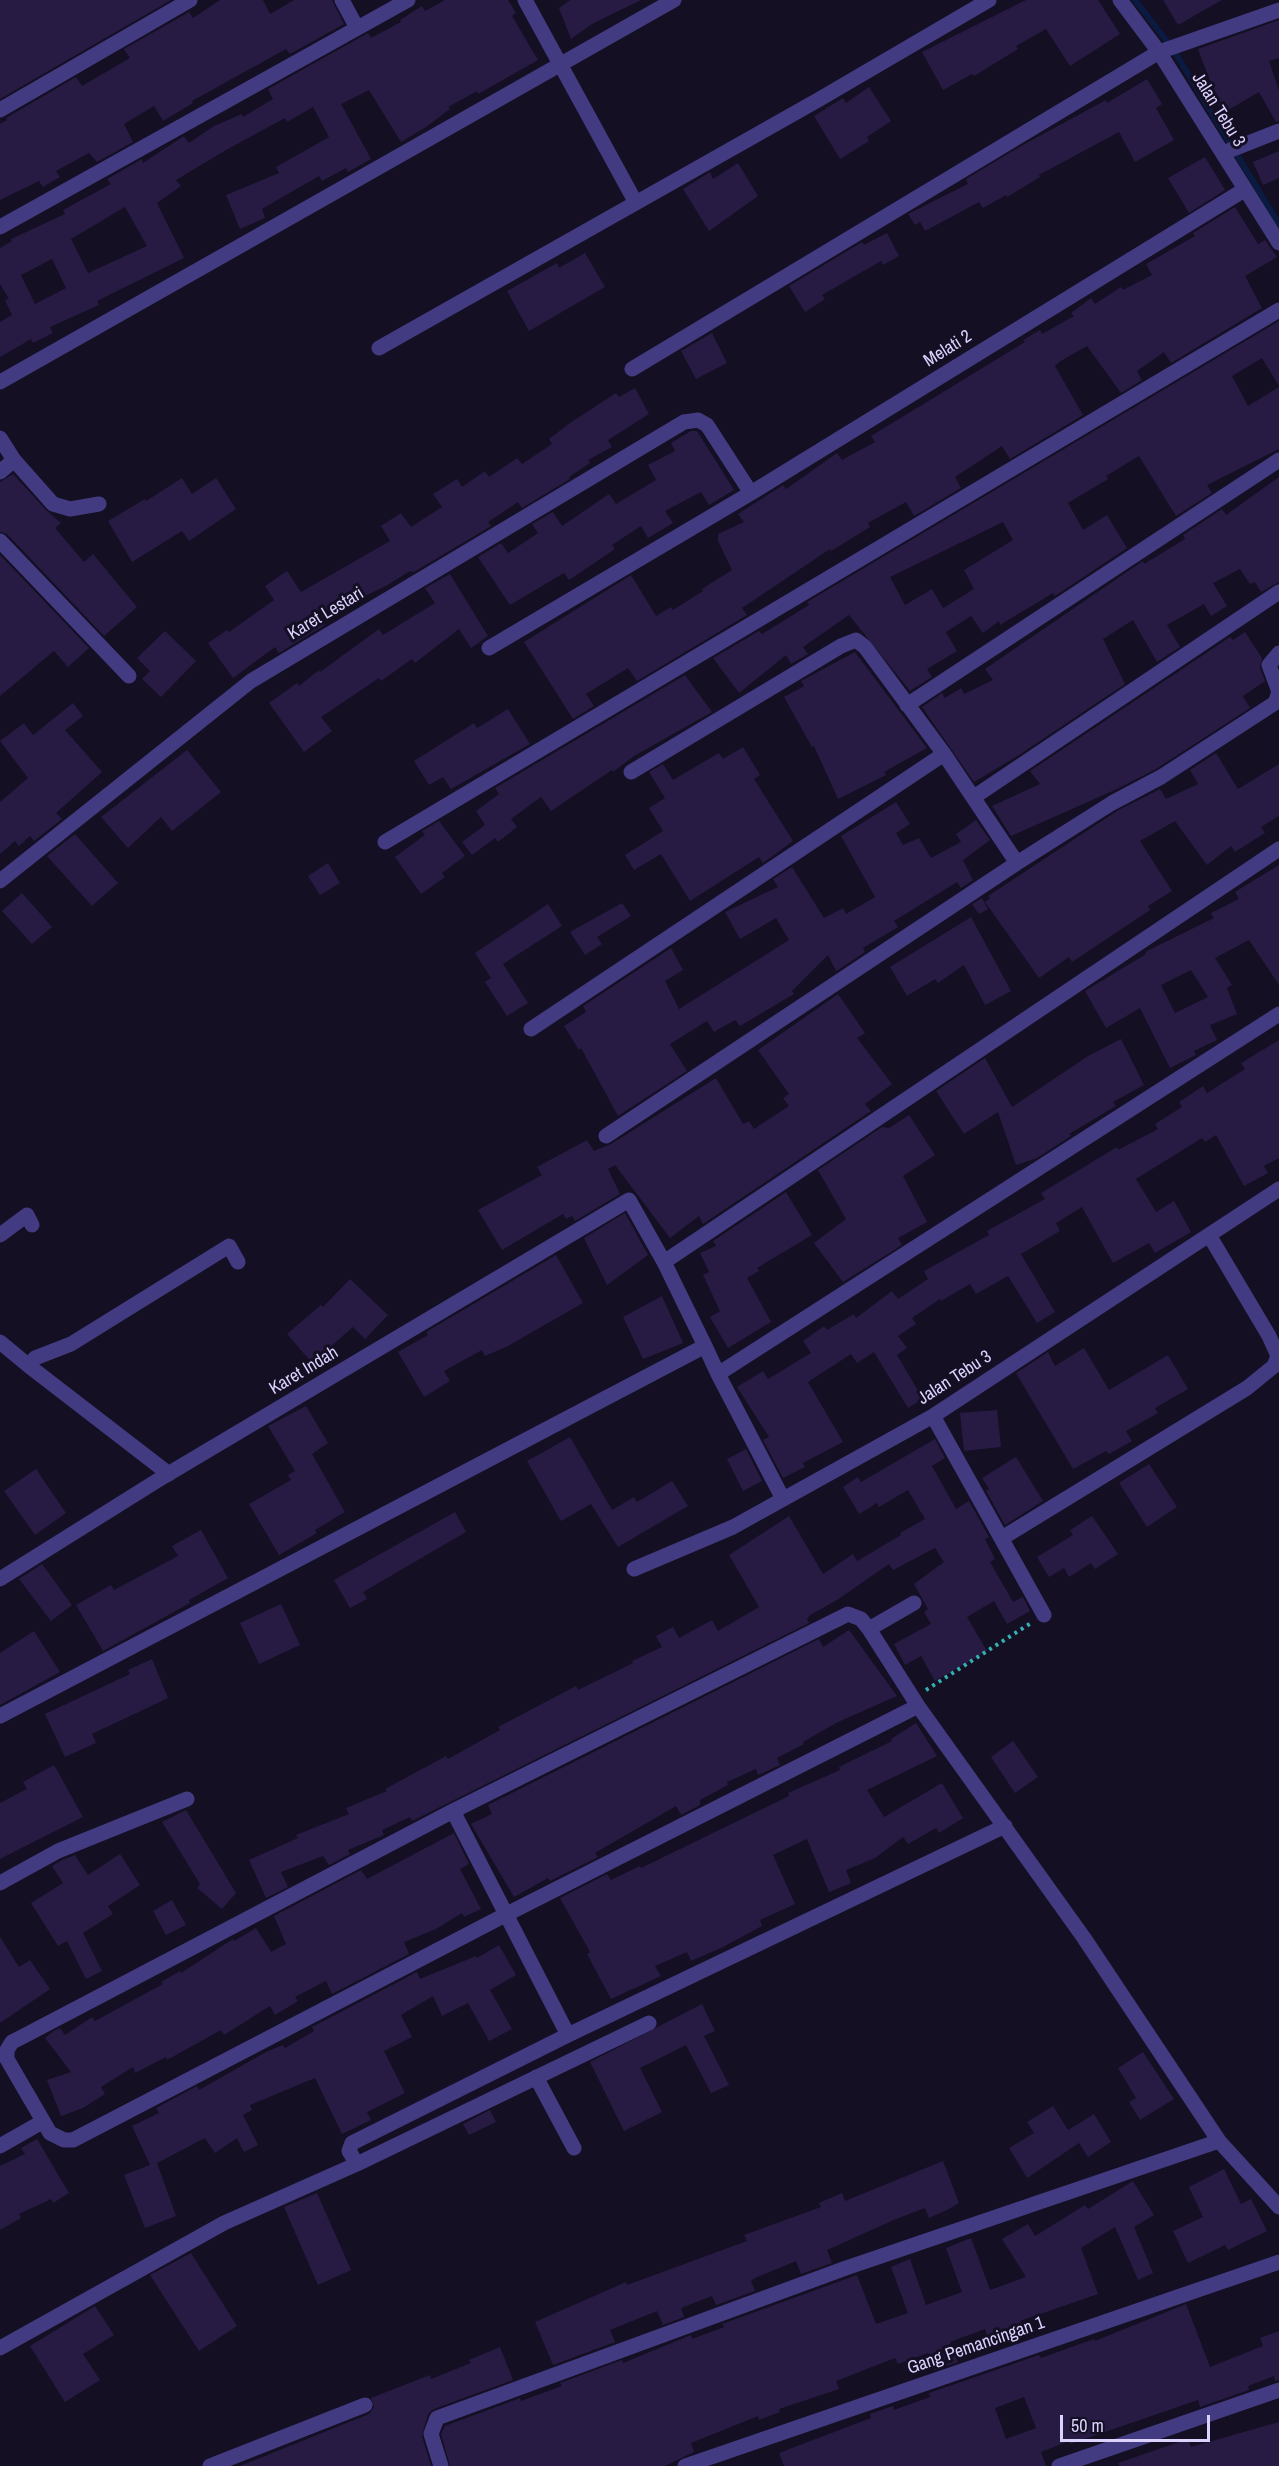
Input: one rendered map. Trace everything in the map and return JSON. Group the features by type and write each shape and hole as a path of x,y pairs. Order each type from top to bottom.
{"street":[{"path":"0,110 190,0"},
{"path":"342,0 357,28"},
{"path":"0,226 408,0"},
{"path":"525,0 636,203"},
{"path":"0,382 674,0"},
{"path":"379,348 989,0"},
{"name":"Jalan Tebu 3","path":"1120,0 1161,51 1225,152 1244,190 1279,243"},
{"path":"632,369 1161,51 1279,10"},
{"path":"1225,152 1242,143 1279,131"},
{"name":"Melati 2","path":"489,648 751,493 1244,190"},
{"path":"385,842 1279,310"},
{"name":"Karet Lestari","path":"0,881 251,681 684,422 698,420 707,425 751,493"},
{"path":"0,438 14,460 53,504 70,509 99,504"},
{"path":"0,472 14,460"},
{"path":"907,705 1279,460"},
{"path":"0,541 129,676"},
{"path":"974,797 1279,592"},
{"path":"631,772 841,646 856,640 865,647 944,754 1017,864"},
{"path":"606,1136 1017,864 1135,789 1161,777 1275,703 1279,692 1269,665 1279,653"},
{"path":"531,1029 944,754"},
{"path":"783,1498 717,1374 664,1262 1279,849"},
{"path":"717,1374 1279,1014"},
{"name":"Jalan Tebu 3","path":"634,1569 733,1527 933,1416 1279,1189"},
{"name":"Karet Indah","path":"0,1579 169,1474 629,1200 664,1262"},
{"path":"0,1235 27,1215 32,1225"},
{"path":"1002,1538 1247,1388 1274,1366 1279,1355 1209,1235"},
{"path":"29,1366 35,1358 71,1344 229,1246 238,1262"},
{"path":"0,1342 169,1474"},
{"path":"0,1716 705,1347"},
{"path":"933,1416 1044,1615"},
{"path":"869,1629 914,1603"},
{"path":"915,1702 73,2140 57,2138 42,2122 7,2059 7,2050 12,2042 453,1811 848,1614 861,1619 869,1629 915,1702 1084,1938 1219,2141 1279,2207"},
{"path":"0,1883 58,1851 187,1798"},
{"path":"453,1811 568,2036"},
{"path":"357,2164 349,2151 352,2143 568,2036 1005,1826"},
{"path":"0,2348 224,2223 357,2164 649,2023"},
{"path":"536,2076 574,2148"},
{"path":"0,2146 42,2122"},
{"path":"441,2466 430,2434 437,2418 846,2268 1219,2141"},
{"name":"Gang Pemancingan 1","path":"685,2466 1279,2262"},
{"path":"1059,2466 1279,2390"},
{"path":"210,2466 365,2405"}],"path":[{"path":"915,1702 1044,1615"}],"building":[{"path":"0,0 171,0 0,99"},
{"path":"220,0 263,0 270,14 294,0 332,0 344,24 290,54 286,49 192,101 193,103 163,121 154,106 124,124 133,142 97,162 89,153 56,171 60,177 43,187 39,181 0,200 0,124 7,120 6,118 76,77 82,86 130,58 124,49 189,12 193,18"},
{"path":"445,0 508,0 516,13 512,16 538,60 478,94 477,91 448,107 450,109 426,127 401,142 369,90 341,104 371,159 348,172 346,168 322,181 319,176 262,209 265,218 240,229 226,195 279,173 276,167 329,137 313,107 287,122 285,118 226,150 176,180 181,186 157,203 184,258 97,301 99,305 50,327 53,333 33,343 31,339 0,357 0,322 12,315 5,300 9,299 0,284 0,248 12,241 11,239 65,214 63,210 111,184 107,179 142,159 143,163 184,136 189,143 214,126 242,114 243,117 273,99 268,89 368,33 371,38 401,22 400,20 422,6 425,11","holes":["125,207 147,246 88,273 71,239","52,259 66,288 35,304 21,275"]},
{"path":"570,0 641,0 592,24 571,39 559,8"},
{"path":"1026,0 1098,0 1120,34 1070,66 1046,29 1016,46 1018,49 974,76 972,74 943,90 922,52"},
{"path":"1163,0 1222,0 1178,25"},
{"path":"1279,20 1279,58 1269,61 1279,91 1279,121 1276,122 1259,92 1223,113 1213,96 1215,94 1198,49"},
{"path":"1147,79 1162,104 1156,108 1174,140 1135,162 1119,132 1039,175 1040,177 1007,197 1006,195 983,208 979,202 925,231 920,222 915,225 908,214 968,184 966,179 1021,146 1106,100 1107,103"},
{"path":"869,87 891,121 867,137 869,141 840,159 814,116 843,98 846,103"},
{"path":"1279,151 1279,178 1263,185 1253,162"},
{"path":"1205,157 1225,190 1189,213 1168,178"},
{"path":"738,163 758,196 709,231 683,189 710,172 713,179"},
{"path":"1235,207 1258,244 1265,240 1277,257 1245,276 1262,308 1171,363 1164,352 1137,371 1142,380 1121,393 1087,346 1059,362 1055,366 1083,415 1010,459 1002,446 955,477 961,488 914,516 906,502 868,523 870,527 831,551 830,549 742,608 747,615 637,681 628,668 586,694 594,706 573,719 524,642 631,575 656,616 671,607 673,610 732,570 718,541 718,534 744,522 738,514 783,485 786,489 837,453 842,460 875,442 871,436 1025,342 1023,340 1040,330 1042,334 1074,316 1071,313 1091,298 1095,304 1121,287 1123,290 1152,275 1146,264 1195,236 1193,233"},
{"path":"887,233 899,256 883,265 881,261 822,295 825,299 805,312 789,286 862,242 864,245"},
{"path":"585,253 605,287 529,331 507,291 557,263 559,268"},
{"path":"1279,321 1279,386 1262,358 1232,376 1248,406 1279,387 1279,449 1207,485 1212,493 1176,516 1139,456 1106,476 1108,479 1068,503 1083,530 1107,515 1127,548 1055,596 1053,593 1000,625 999,621 983,633 971,616 946,632 957,651 927,669 932,677 910,691 849,615 803,647 808,654 791,664 786,655 739,693 713,658 759,631 762,634 809,605 807,602","holes":["1003,522 1013,540 964,570 974,589 943,608 932,589 905,605 890,577"]},
{"path":"712,333 727,363 696,379 681,351"},
{"path":"635,388 649,414 608,440 612,447 588,460 590,463 569,477 570,479 522,508 518,502 488,522 491,526 414,572 410,571 367,595 323,623 325,625 279,653 275,647 233,678 208,643 227,630 229,632 274,600 265,586 287,571 301,592 390,541 381,526 401,513 411,527 442,507 433,494 457,479 462,487 485,471 489,477 517,458 522,464 552,444 549,439 570,423 616,393 619,397"},
{"path":"691,431 697,431 734,490 709,505 701,492 665,511 673,523 648,538 641,526 612,545 615,549 569,580 564,573 510,605 478,557 501,543 508,553 538,533 532,524 553,512 562,526 609,494 616,504 656,480 648,465 675,451 671,443"},
{"path":"13,474 61,523 55,528 84,562 93,554 137,607 104,636 7,534 0,532 0,482"},
{"path":"1279,477 1279,582 1261,592 1255,582 1250,584 1240,569 1213,583 1227,606 1211,616 1204,604 1167,625 1180,647 1157,662 1133,620 1103,639 1125,684 1019,755 974,782 922,707 942,693 945,698 961,688 964,694 993,680 985,669 1143,561 1144,564 1185,539 1183,535 1222,509 1226,515"},
{"path":"182,478 192,494 216,478 236,509 189,541 182,531 132,562 108,521"},
{"path":"0,555 89,648 68,667 54,651 0,696"},
{"path":"450,574 488,636 471,648 459,629 415,663 412,659 381,681 379,678 321,717 332,731 304,752 269,703 297,683 299,686 319,670 320,672 379,629 383,635 435,603 425,588"},
{"path":"165,631 196,661 161,697 142,679 150,671 137,658"},
{"path":"1245,632 1262,658 1260,668 1265,681 1243,696 1250,708 1156,769 1011,836 992,806 1040,784 1030,771 1230,637 1233,640"},
{"path":"855,652 927,748 884,772 886,775 838,799 814,746 812,747 784,697 804,686 801,681"},
{"path":"685,675 712,712 634,756 551,811 541,797 511,819 517,827 498,842 495,838 472,855 462,842 485,825 476,811 499,794 495,788"},
{"path":"73,703 83,716 65,730 102,772 56,813 62,819 34,841 30,836 19,846 15,841 0,854 0,802 28,778 0,741 24,723 33,735"},
{"path":"508,709 530,744 451,789 443,777 429,785 414,761 474,723 477,728"},
{"path":"743,747 760,775 754,779 793,841 763,863 759,857 690,901 661,854 634,870 625,855 663,831 649,808 665,798 649,772 663,764 673,780 719,753 723,759"},
{"path":"187,750 221,792 172,831 161,817 128,848 101,817"},
{"path":"1216,753 1238,789 1279,764 1279,816 1261,827 1265,833 1235,852 1231,846 1207,865 1175,821 1140,841 1172,891 1148,906 1150,910 1072,962 1069,957 1039,978 985,902 990,898 988,896 1117,811 1160,789 1166,799 1198,784 1190,770"},
{"path":"896,802 910,824 896,833 903,845 919,838 931,858 961,842 956,834 976,820 990,840 963,860 973,880 961,888 957,882 894,921 898,927 863,948 865,952 838,970 836,971 828,955 792,991 794,994 740,1026 735,1020 714,1032 707,1021 670,1044 687,1071 618,1116 581,1048 579,1050 564,1026 586,1012 583,1006 671,948 683,970 665,981 679,1009 789,940 776,918 740,939 725,912 778,887 773,879 792,867 824,918 843,908 846,914 875,897 841,836"},
{"path":"439,821 465,856 442,873 445,877 421,894 395,857 425,835 422,831"},
{"path":"75,834 118,883 92,906 47,856"},
{"path":"328,863 340,883 320,895 308,876"},
{"path":"1279,865 1279,985 1249,940 1215,958 1232,985 1227,988 1237,1014 1210,1025 1217,1040 1194,1051 1196,1055 1170,1068 1140,1008 1106,1028 1085,991 1146,954 1145,952 1214,918 1211,913 1239,899 1235,892","holes":["1191,970 1208,997 1175,1013 1161,985"]},
{"path":"22,893 52,927 32,944 2,911"},
{"path":"982,898 988,909 979,914 972,904"},
{"path":"622,903 631,916 597,937 602,944 585,955 570,932"},
{"path":"548,904 562,926 503,964 528,1003 507,1016 485,982 491,978 475,953"},
{"path":"971,917 1011,991 985,1005 964,965 938,983 935,979 907,996 890,967"},
{"path":"838,994 865,1033 857,1038 892,1084 865,1104 871,1111 703,1224 699,1216 670,1238 615,1165 608,1169 620,1194 575,1221 572,1216 566,1219 563,1214 502,1250 478,1210 542,1175 537,1167 587,1140 594,1151 611,1144 716,1078 743,1124 749,1121 754,1129 789,1106 783,1098 789,1094 758,1050"},
{"path":"1121,1039 1144,1085 1113,1102 1116,1106 1069,1134 1071,1136 1037,1158 1016,1165 998,1112 964,1134 936,1091 985,1058 1012,1107 1088,1056"},
{"path":"1279,1040 1279,1158 1264,1166 1268,1173 1244,1186 1216,1135 1205,1142 1202,1138 1136,1179 1156,1212 1174,1201 1191,1232 1155,1253 1149,1243 1113,1263 1082,1207 1056,1223 1060,1231 1021,1254 1055,1312 1037,1323 1008,1276 976,1294 970,1284 941,1301 940,1299 912,1318 916,1324 898,1336 907,1348 897,1355 923,1399 908,1408 874,1352 857,1363 851,1354 808,1382 843,1442 803,1463 805,1467 783,1478 763,1440 769,1437 737,1387 763,1371 768,1379 811,1353 803,1341 824,1326 827,1330 854,1314 856,1318 892,1291 898,1299 928,1279 924,1271 989,1235 987,1231 1045,1199 1041,1193 1117,1147 1118,1150 1158,1129 1155,1124 1182,1107 1179,1102 1203,1086 1207,1093 1245,1069 1241,1063"},
{"path":"909,1115 935,1155 903,1176 927,1222 898,1238 902,1245 843,1282 814,1243 846,1219 818,1170 882,1127 889,1128"},
{"path":"786,1192 812,1235 757,1268 759,1271 747,1278 771,1322 728,1348 710,1317 720,1311 703,1275 709,1272 700,1253 716,1246 713,1241"},
{"path":"625,1213 648,1255 607,1285 584,1238"},
{"path":"556,1255 583,1303 508,1346 485,1356 482,1350 444,1371 450,1381 424,1397 398,1352 428,1335 426,1332"},
{"path":"350,1279 388,1315 365,1339 353,1327 312,1363 287,1334 321,1305 323,1307"},
{"path":"662,1296 683,1343 643,1359 623,1317"},
{"path":"1084,1348 1109,1390 1168,1355 1188,1389 1155,1408 1158,1413 1126,1431 1132,1441 1109,1454 1106,1451 1073,1469 1016,1373 1048,1352 1055,1366"},
{"path":"306,1406 328,1443 312,1454 345,1512 315,1530 317,1533 279,1555 249,1504 291,1480 288,1475 295,1471 268,1426"},
{"path":"997,1410 1001,1447 964,1451 960,1413"},
{"path":"570,1437 612,1510 634,1497 637,1502 672,1481 688,1506 618,1547 591,1504 561,1521 527,1461"},
{"path":"935,1439 945,1458 932,1466 956,1509 969,1501 989,1537 985,1539 995,1559 990,1562 1013,1602 1023,1597 1030,1611 1007,1624 994,1601 967,1617 987,1651 935,1681 921,1656 905,1665 894,1644 931,1624 924,1612 928,1609 914,1584 944,1562 935,1548 893,1570 889,1564 837,1600 810,1615 807,1619 809,1623 412,1821 410,1817 382,1830 384,1835 348,1850 350,1854 329,1865 323,1856 281,1872 288,1887 266,1898 249,1860 298,1838 296,1835 349,1814 346,1808 387,1791 385,1789 446,1756 448,1759 500,1730 498,1727 576,1686 578,1690 633,1663 632,1661 662,1647 656,1636 673,1627 679,1638 712,1620 718,1631 759,1607 729,1555 789,1516 823,1574 853,1554 857,1561 925,1519 908,1490 879,1507 877,1503 859,1514 843,1487 858,1477 861,1482"},
{"path":"746,1449 762,1481 743,1491 727,1459"},
{"path":"1016,1457 1043,1501 1005,1525 986,1491 989,1489 982,1478"},
{"path":"1149,1464 1177,1507 1147,1527 1119,1483"},
{"path":"36,1469 66,1513 35,1535 4,1491"},
{"path":"455,1512 466,1532 363,1592 367,1599 350,1608 334,1580"},
{"path":"1092,1516 1118,1554 1095,1569 1091,1563 1069,1577 1064,1568 1049,1577 1037,1557 1073,1535 1070,1530"},
{"path":"201,1530 228,1578 189,1600 190,1603 103,1651 76,1605 111,1585 114,1590 178,1556 172,1546"},
{"path":"42,1564 72,1605 51,1621 19,1579"},
{"path":"281,1604 300,1645 259,1664 240,1623"},
{"path":"849,1630 897,1696 838,1722 803,1742 804,1744 777,1758 780,1765 758,1775 756,1769 727,1782 728,1785 700,1800 700,1805 681,1815 676,1806 595,1853 598,1857 550,1881 548,1878 514,1897 471,1824 492,1814 488,1805 819,1639 823,1647"},
{"path":"34,1631 60,1672 0,1705 0,1653"},
{"path":"152,1659 168,1698 92,1734 96,1743 65,1757 45,1714 130,1674 128,1670"},
{"path":"916,1723 937,1756 867,1790 884,1817 942,1783 963,1818 939,1833 936,1828 908,1844 903,1837 875,1858 846,1870 851,1883 829,1892 807,1839 773,1855 795,1904 760,1920 762,1926 723,1947 691,1961 687,1952 655,1966 661,1976 611,1999 587,1954 590,1952 560,1898 607,1874 611,1880 640,1866 641,1868 789,1796 788,1793 840,1770 839,1767 892,1741 891,1739"},
{"path":"1013,1741 1038,1777 1015,1793 991,1757"},
{"path":"54,1765 83,1817 0,1859 0,1803 27,1789 23,1782"},
{"path":"186,1810 236,1893 222,1909 197,1888 200,1884 162,1822"},
{"path":"454,1833 469,1864 460,1869 481,1909 464,1917 462,1913 436,1929 404,1942 409,1954 332,1994 326,1981 295,1997 298,2001 275,2015 270,2006 224,2035 221,2030 167,2060 166,2057 135,2073 133,2067 101,2087 105,2094 83,2108 61,2116 47,2080 71,2072 45,2038 54,2031 60,2028 65,2035 92,2017 95,2021 163,1984 161,1982 180,1971 181,1973 233,1939 234,1941 256,1928 271,1952 286,1944 274,1916 361,1870 367,1879"},
{"path":"120,1854 140,1885 108,1906 113,1914 83,1933 102,1971 86,1979 67,1941 58,1946 31,1903 63,1883 52,1866 62,1860 75,1855 88,1875"},
{"path":"172,1900 186,1925 166,1935 153,1911"},
{"path":"0,1937 19,1967 30,1960 50,1989 0,2023"},
{"path":"499,1945 516,1975 490,1990 512,2029 489,2041 468,2003 442,2016 433,1996 401,2015 412,2037 384,2051 405,2093 367,2112 371,2120 342,2134 315,2078 250,2105 252,2110 243,2115 258,2145 244,2152 237,2138 215,2153 205,2138 157,2163 176,2216 145,2228 124,2175 150,2165 132,2126 159,2113 156,2108 197,2086 199,2090 266,2052 283,2045 285,2048 314,2031 312,2027 417,1972 420,1979 476,1956 477,1958"},
{"path":"702,2004 715,2031 704,2036 729,2085 711,2093 686,2045 640,2068 662,2112 624,2131 590,2062"},
{"path":"1143,2052 1174,2099 1140,2120 1129,2102 1136,2098 1118,2068"},
{"path":"1053,2106 1068,2130 1094,2114 1111,2142 1088,2157 1079,2143 1027,2178 1009,2148 1034,2133 1027,2122"},
{"path":"490,2110 496,2122 469,2135 463,2124"},
{"path":"37,2139 69,2193 53,2203 51,2199 19,2214 21,2218 0,2230 0,2166 25,2154 21,2148"},
{"path":"943,2161 959,2203 947,2210 929,2218 925,2208 896,2219 827,2250 832,2263 801,2274 796,2261 755,2278 751,2281 755,2291 716,2305 712,2296 681,2308 684,2317 663,2325 657,2311 610,2330 615,2342 553,2365 535,2322 626,2282 627,2285 747,2241 744,2235 821,2207 819,2203 842,2193 845,2201"},
{"path":"1224,2169 1241,2204 1251,2199 1267,2231 1228,2250 1225,2245 1188,2263 1173,2231 1203,2217 1189,2187"},
{"path":"1133,2181 1154,2215 1134,2227 1153,2273 1138,2280 1115,2227 1081,2248 1098,2294 1020,2321 1022,2326 988,2338 985,2329 950,2342 958,2362 935,2370 928,2353 898,2364 895,2358 836,2381 839,2389 779,2409 780,2412 759,2420 758,2416 691,2443 694,2452 665,2466 450,2466 441,2434 445,2426 520,2398 521,2401 562,2386 560,2383 622,2360 623,2363 691,2335 692,2339 724,2327 722,2324 857,2275 876,2324 908,2313 891,2267 910,2259 926,2305 962,2292 946,2248 971,2238 990,2290 1026,2277 1002,2239 1028,2224 1035,2236 1085,2205 1088,2209"},
{"path":"317,2193 351,2270 318,2285 284,2207"},
{"path":"191,2253 237,2326 199,2351 150,2275"},
{"path":"1186,2304 1210,2367 1263,2346 1260,2338 1279,2331 1279,2380 1275,2381 1274,2376 1248,2386 1249,2390 1200,2407 1198,2400 1070,2444 1069,2441 1041,2452 1046,2466 784,2466 779,2453 871,2418 870,2414 893,2406 894,2410 930,2397 929,2393 1039,2355 1041,2358 1094,2339 1095,2341","holes":["1024,2397 1036,2428 1006,2439 995,2408"]},
{"path":"95,2306 114,2335 83,2354 100,2380 65,2402 30,2346"},
{"path":"500,2347 513,2380 434,2409 428,2414 422,2436 431,2466 240,2466 369,2414 374,2407 371,2398 430,2375 431,2379 471,2363 469,2360"},
{"path":"1279,2422 1279,2466 1119,2466 1118,2463 1188,2439 1191,2447"}],"waterway":[{"path":"1135,0 1173,49 1279,224"}]}
